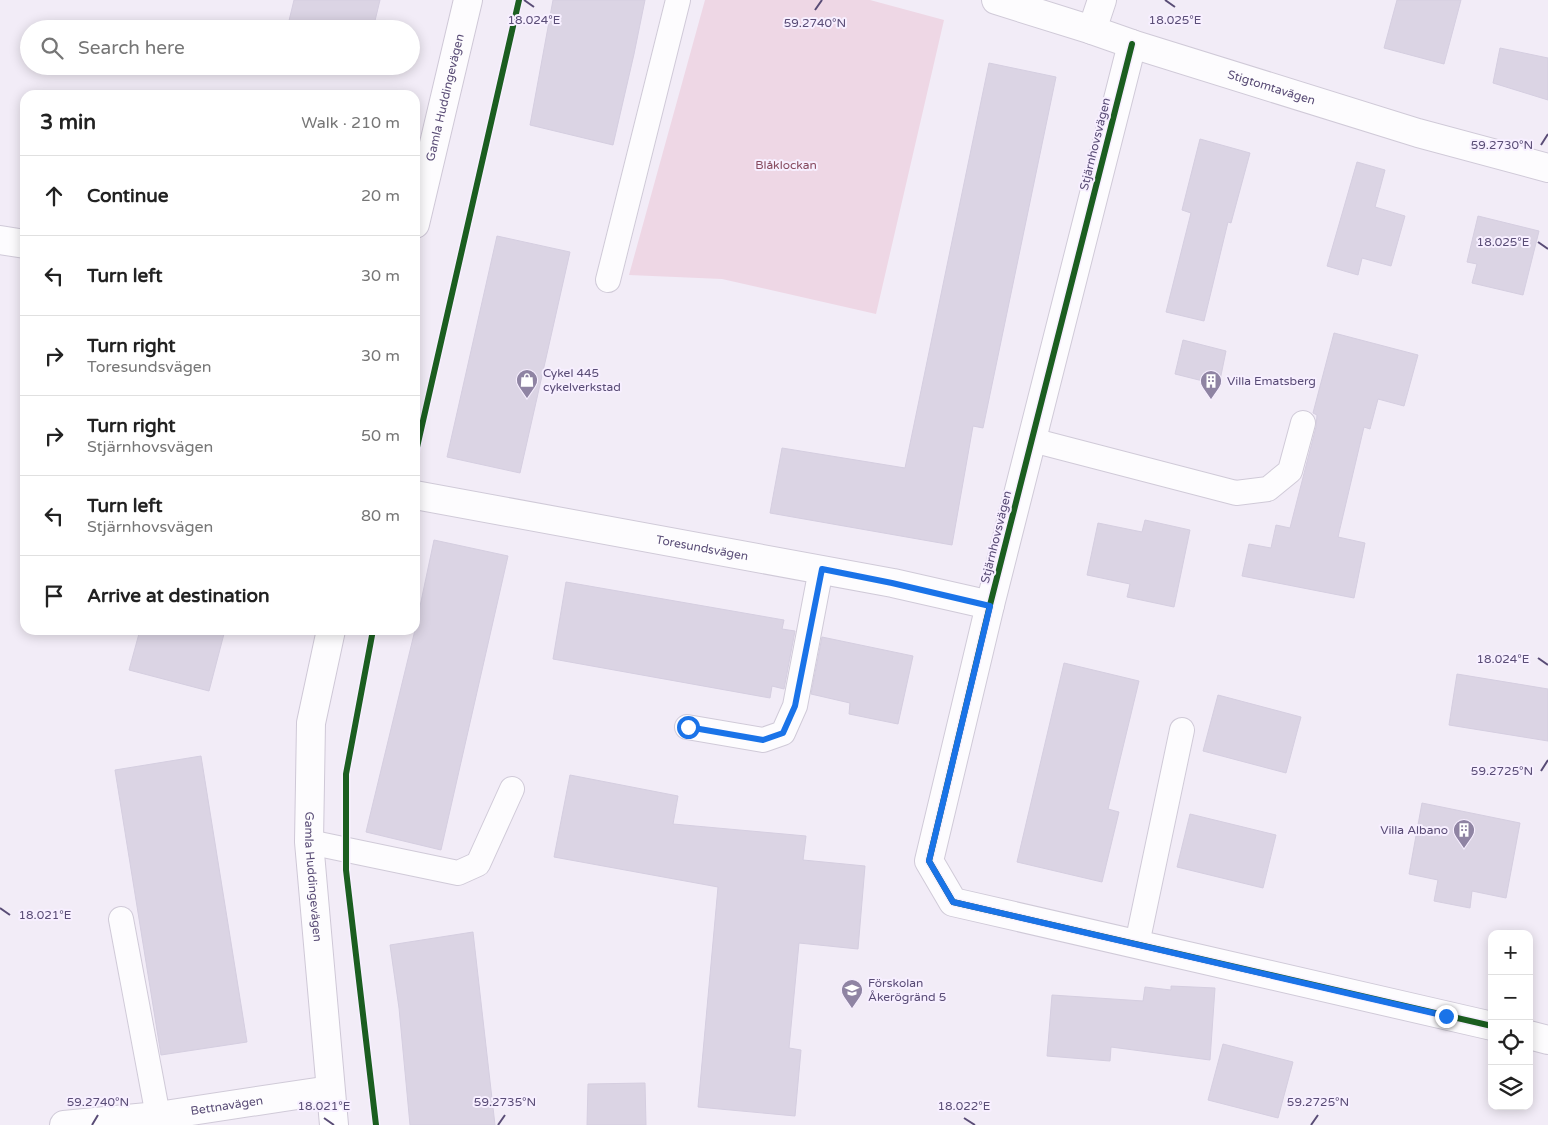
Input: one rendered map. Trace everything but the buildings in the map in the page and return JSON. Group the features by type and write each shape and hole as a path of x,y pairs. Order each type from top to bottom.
{"street":[{"name":"Gamla Huddingevägen","path":"420,203 468,0"},
{"name":"Stigtomtavägen","path":"996,0 1418,133 1548,168"},
{"path":"1092,30 1102,0"},
{"name":"Stjärnhovsvägen","path":"1132,44 990,606 929,861 953,902 1488,1025"},
{"path":"0,240 20,243"},
{"name":"Toresundsvägen","path":"420,496 822,569 990,606"},
{"name":"Gamla Huddingevägen","path":"330,635 311,723 309,842 334,1125"},
{"path":"1533,1036 1548,1040"},
{"name":"Bettnavägen","path":"66,1125 158,1116 330,1090"}],"lane":[{"path":"608,280 678,0"},
{"path":"1032,440 1236,493 1268,489 1290,471 1302,423"},
{"path":"688,727 763,740 783,733 795,706 822,569"},
{"path":"1137,944 1182,730"},
{"path":"309,842 458,873 478,864 512,789"},
{"path":"121,919 158,1116"}],"green space":[{"name":"Blåklockan","path":"705,0 870,0 944,20 876,314 722,279 629,275"}],"cycle path":[{"path":"420,434 519,0"},
{"path":"1132,44 990,605 929,861 953,902 1488,1025"},
{"path":"372,635 346,774 346,870 376,1125"}],"place":[{"name":"Cykel 445 cykelverkstad","path":"527,399"},
{"name":"Villa Ematsberg","path":"1211,400"},
{"name":"Villa Albano","path":"1464,849"},
{"name":"Förskolan Åkerögränd 5","path":"852,1009"}],"route":[{"path":"688,727 763,740 783,733 795,706 822,569 990,606 929,861 953,902 1446,1016"}]}
